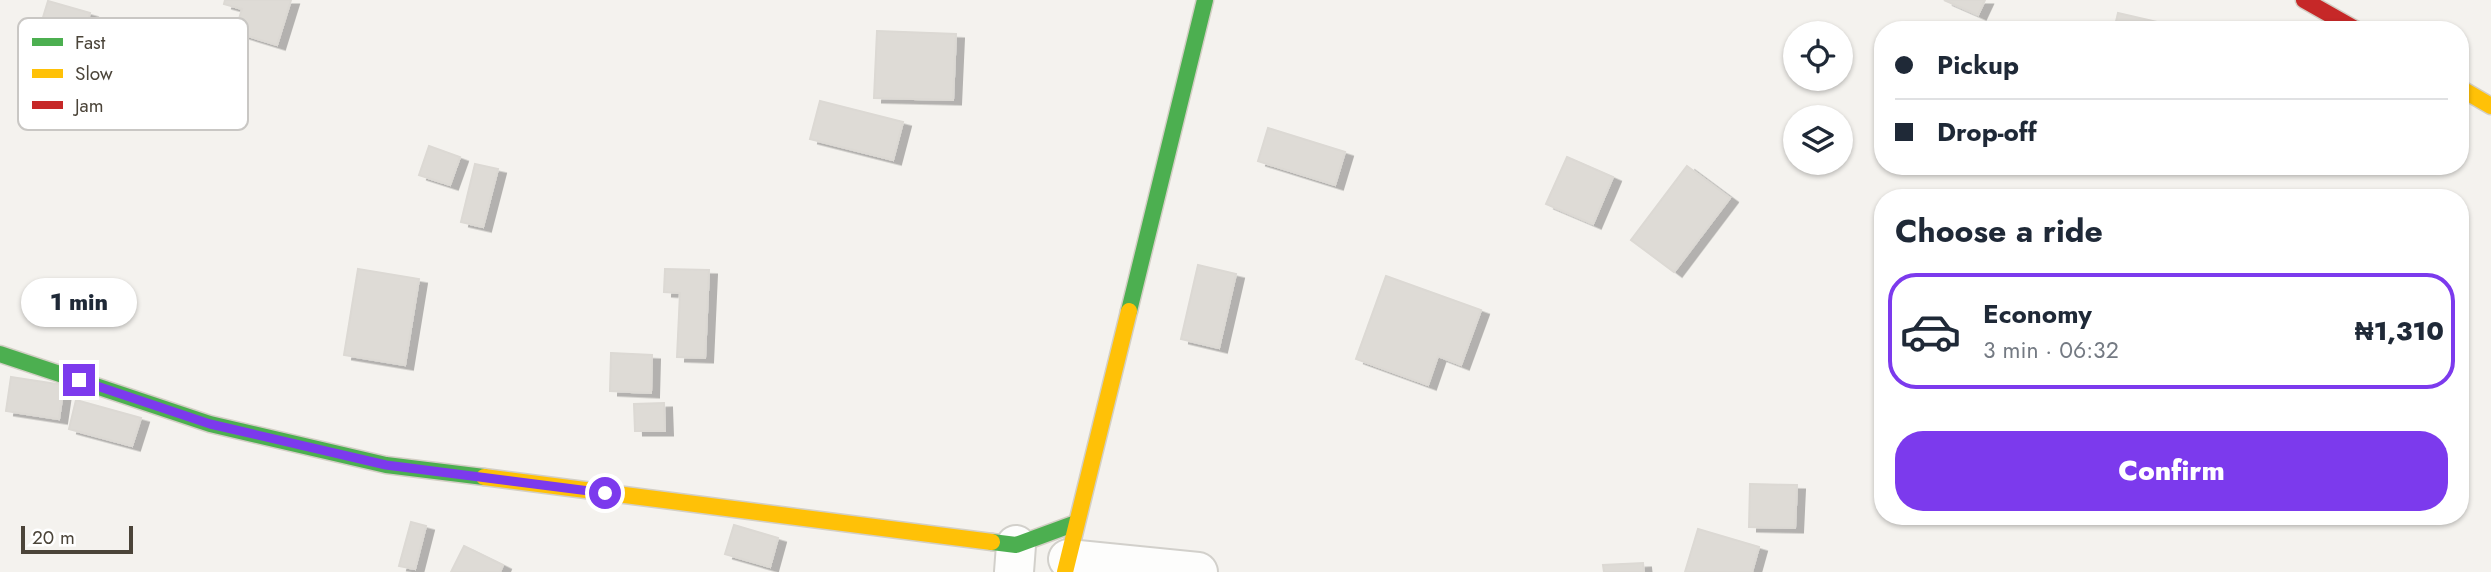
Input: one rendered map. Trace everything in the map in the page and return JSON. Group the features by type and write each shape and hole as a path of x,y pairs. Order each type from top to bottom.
{"street":[{"path":"1070,551 1205,0"},
{"path":"2304,0 2341,21"},
{"path":"2469,93 2491,106"},
{"path":"0,354 210,424 386,465 1015,559 1070,551 1198,572"}],"building":[{"path":"225,0 291,0 277,45 248,36 248,18 239,18 242,9 224,4"},
{"path":"1944,0 1985,0 1978,15"},
{"path":"48,1 90,13 89,18 43,18"},
{"path":"2118,13 2153,21 2116,21"},
{"path":"877,31 956,34 953,100 874,98"},
{"path":"820,101 903,122 893,160 810,139"},
{"path":"1268,128 1345,152 1335,185 1258,161"},
{"path":"429,146 460,157 450,185 419,175"},
{"path":"1567,157 1613,177 1593,224 1546,204"},
{"path":"475,164 498,169 483,227 461,222"},
{"path":"475,164 498,169 483,227 461,222"},
{"path":"1687,166 1730,198 1674,272 1631,240"},
{"path":"1198,265 1236,274 1219,348 1181,339"},
{"path":"358,269 419,279 405,365 344,355"},
{"path":"665,269 709,270 705,358 677,357 680,293 664,292"},
{"path":"1386,276 1481,310 1461,365 1438,356 1428,385 1356,359"},
{"path":"1386,276 1481,310 1461,365 1438,356 1428,385 1356,359"},
{"path":"611,353 652,355 651,393 610,391"},
{"path":"11,377 64,385 59,419 6,411"},
{"path":"11,377 64,385 59,419 6,411"},
{"path":"76,400 141,418 132,446 69,429"},
{"path":"664,403 665,431 635,431 634,404"},
{"path":"1750,484 1797,485 1795,528 1749,527"},
{"path":"411,522 426,526 415,569 399,566"},
{"path":"734,525 778,538 770,567 725,554"},
{"path":"1698,529 1759,547 1752,572 1685,572"},
{"path":"464,546 503,565 500,572 451,572"},
{"path":"1643,563 1644,572 1604,572 1603,565"}],"traffic: fast":[{"path":"1129,311 1205,0"},
{"path":"0,354 210,424 386,465 484,477"},
{"path":"992,542 1016,545 1076,523"}],"traffic: slow":[{"path":"2469,93 2491,106"},
{"path":"1065,572 1129,311"},
{"path":"484,477 992,542"}],"traffic: jam":[{"path":"2304,0 2341,21"}],"route":[{"path":"79,380 210,424 386,465 605,493"}]}
